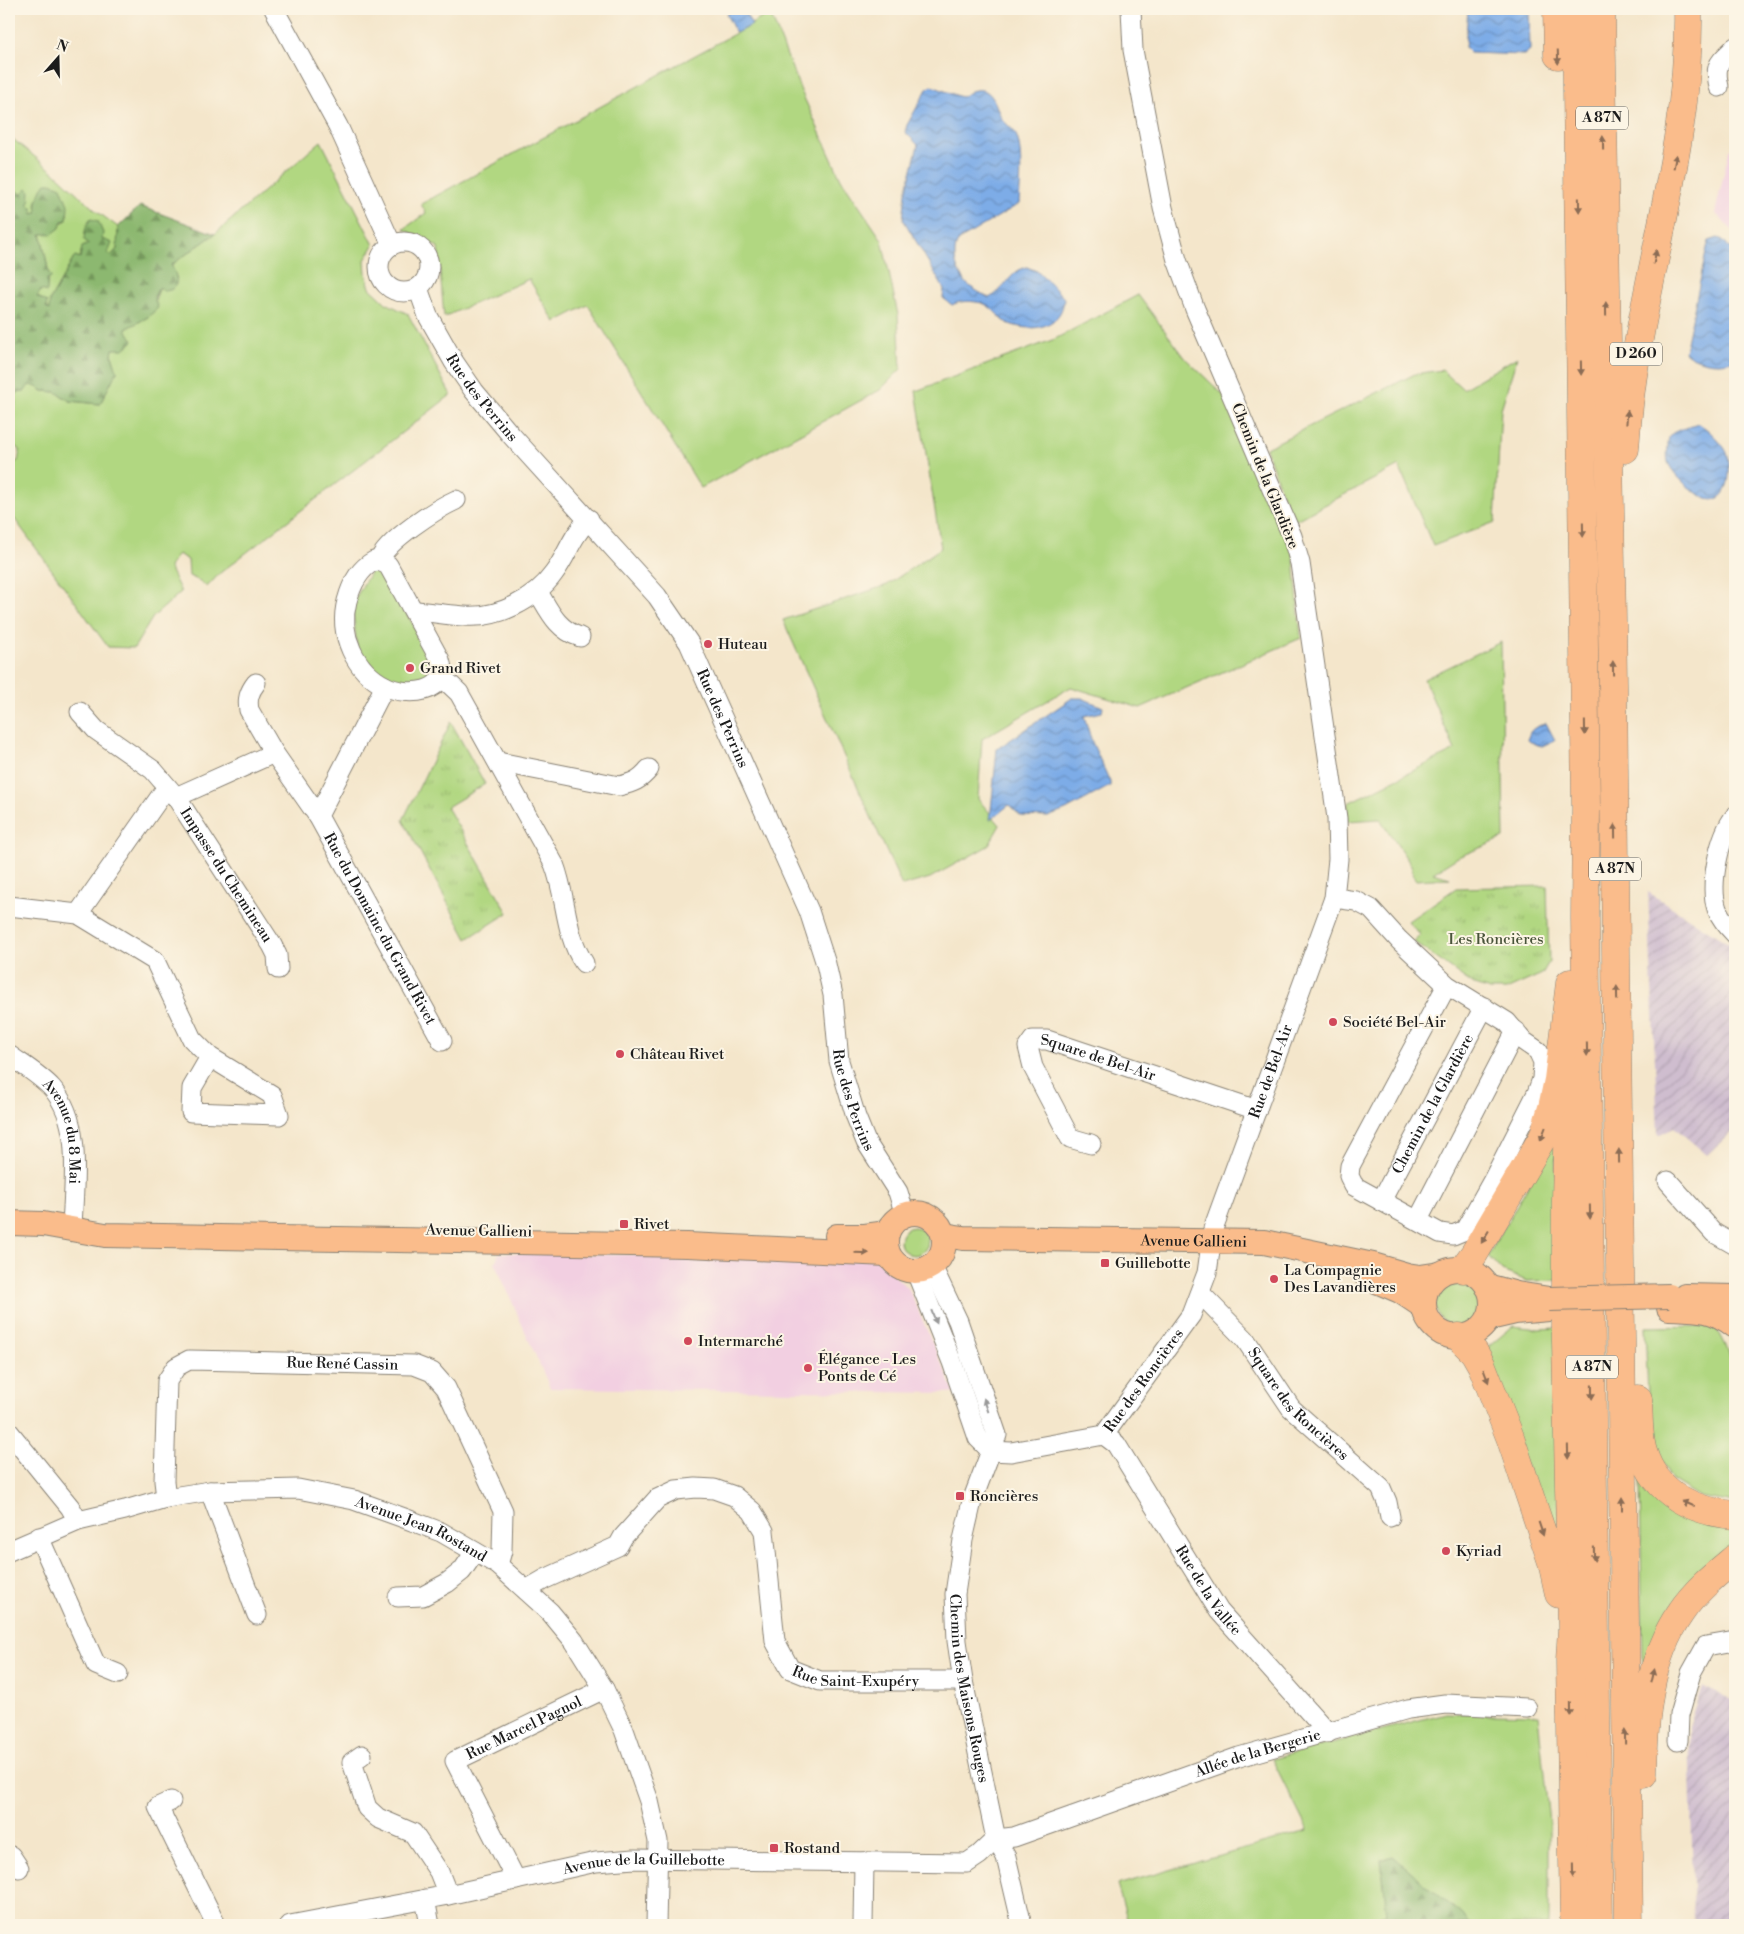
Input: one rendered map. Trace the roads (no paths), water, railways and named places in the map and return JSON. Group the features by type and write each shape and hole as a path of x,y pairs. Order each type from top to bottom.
{"highway":[{"path":"1557,9 1560,97 1578,157"},
{"name":"A 87N","path":"1576,9 1586,808 1585,918 1599,1925"},
{"name":"A 87N","path":"1601,9 1610,498 1622,1535 1629,1925"},
{"name":"D 260","path":"1610,498 1625,453 1634,365 1676,156 1685,89 1688,9"},
{"path":"1574,1925 1570,1660 1572,1629 1566,1351 1566,1201 1573,846 1586,808"},
{"path":"1451,1272 1479,1247 1543,1137 1558,1080 1570,983"},
{"path":"1620,1240 1636,1354 1643,1452 1651,1470 1662,1485 1680,1501 1700,1510 1735,1515"},
{"path":"1459,1337 1474,1352 1482,1366 1510,1437 1552,1562 1562,1607 1570,1660"},
{"path":"1635,1925 1642,1847 1646,1716 1652,1674 1666,1637 1681,1611 1713,1575 1735,1558"}],"main road":[{"path":"924,1214 933,1218 940,1226 934,1256 906,1271 898,1267 887,1243 897,1219 904,1215 924,1214"},
{"name":"Avenue Gallieni","path":"9,1232 72,1230 105,1222 201,1227 865,1236 887,1243"},
{"name":"Avenue Gallieni","path":"9,1223 43,1224 105,1236 687,1246 887,1243"},
{"name":"Avenue Gallieni","path":"934,1256 973,1238 1212,1245 1264,1242 1373,1265 1406,1275 1420,1277 1451,1272"},
{"name":"Avenue Gallieni","path":"1212,1245 1263,1252 1335,1267 1376,1280 1400,1291 1424,1307 1428,1320 1437,1330 1450,1336 1459,1337"},
{"path":"1424,1307 1424,1298 1428,1286 1451,1272 1476,1275 1487,1286 1492,1302 1489,1318 1476,1332 1459,1337"},
{"path":"1487,1286 1549,1304"},
{"path":"1489,1318 1549,1304 1669,1302 1735,1297"},
{"path":"1669,1302 1721,1315 1735,1326"}],"street":[{"path":"274,9 338,126 392,246"},
{"name":"Chemin de la Glardière","path":"1131,9 1133,50 1163,208 1177,260 1194,309 1292,536 1300,563 1337,818 1338,859 1334,898"},
{"path":"1718,87 1717,66 1735,47"},
{"path":"408,243 423,251 429,266 428,275 418,288 410,291 395,290 383,280 379,265 386,250 392,246 408,243"},
{"name":"Rue des Perrins","path":"418,288 428,316 454,362 474,391 511,435 657,596 689,643 809,911 826,964 833,995 839,1061 856,1117 866,1142 898,1192 904,1215"},
{"path":"379,561 382,553 412,528 438,508 456,500"},
{"path":"415,612 466,617 479,616 505,609 538,592 553,574 577,531 589,519"},
{"path":"379,561 388,565 415,612 440,660 442,666 441,676 434,686 427,690 418,692 400,691 385,686 366,672 352,653 345,630 344,618 347,600 354,583 369,564 379,561"},
{"path":"538,592 558,625 566,632 580,637"},
{"path":"441,676 459,693 554,864 559,878 571,937 575,949 584,963"},
{"name":"Rue du Domaine du Grand Rivet","path":"256,683 249,694 249,710 274,752 318,816 442,1041"},
{"name":"Rue du Domaine du Grand Rivet","path":"318,816 385,686"},
{"name":"Impasse du Chemineau","path":"80,712 96,730 153,770 171,792 272,945 277,955 278,968"},
{"path":"78,914 171,792 274,752"},
{"path":"498,762 619,786 633,784 642,778 649,769"},
{"path":"1735,816 1729,823 1723,838 1715,887 1717,907 1720,915 1735,934"},
{"path":"1334,898 1356,901 1371,909 1399,940 1446,985 1507,1022 1522,1040 1538,1051 1544,1062 1542,1079 1537,1093 1493,1180 1465,1230 1453,1235 1440,1233 1354,1186 1349,1176 1350,1166 1446,985"},
{"name":"Rue de Bel-Air","path":"1212,1245 1216,1221 1334,898"},
{"path":"9,906 78,914 155,961 192,1039 210,1057 272,1095 279,1115 191,1112 192,1088 210,1057"},
{"name":"Chemin de la Glardière","path":"1381,1201 1484,1008"},
{"path":"1418,1220 1516,1031"},
{"name":"Square de Bel-Air","path":"1091,1144 1070,1138 1033,1066 1028,1047 1033,1040 1047,1040 1257,1110"},
{"name":"Avenue du 8 Mai","path":"9,1055 53,1089 66,1109 70,1120 74,1144 72,1230"},
{"path":"1668,1181 1714,1232 1735,1245"},
{"name":"Rue des Roncières","path":"991,1451 1011,1452 1104,1436 1191,1316 1208,1272 1212,1245"},
{"path":"934,1256 952,1362 978,1438 991,1451"},
{"name":"Square des Roncières","path":"1200,1293 1245,1339 1291,1408 1381,1488 1387,1502 1390,1517"},
{"name":"Rue René Cassin","path":"166,1498 164,1481 167,1381 176,1367 188,1360 414,1365 432,1372 446,1388 503,1511 502,1551 498,1565"},
{"path":"9,1432 70,1507 78,1521"},
{"name":"Rue de la Vallée","path":"1104,1436 1116,1444 1219,1611 1328,1733"},
{"name":"Chemin des Maisons Rouges","path":"991,1451 972,1501 963,1540 955,1594 957,1641 996,1840 1006,1856 1022,1925"},
{"name":"Avenue Jean Rostand","path":"9,1551 78,1521 166,1498 210,1491 298,1489 354,1500 441,1532 498,1565 550,1612 574,1641 604,1689 624,1730 649,1801 658,1841 656,1925"},
{"name":"Rue Saint-Exupéry","path":"526,1590 545,1579 618,1546 623,1537 657,1499 676,1490 714,1489 734,1496 752,1511 764,1531 775,1641 790,1669 820,1681 964,1681"},
{"path":"210,1491 257,1615"},
{"path":"39,1537 96,1665 118,1674"},
{"path":"398,1597 423,1596 447,1583 462,1571 475,1552"},
{"path":"1678,1741 1679,1715 1691,1673 1706,1646 1735,1641"},
{"name":"Rue Marcel Pagnol","path":"516,1880 455,1761 604,1689"},
{"name":"Allée de la Bergerie","path":"996,1840 1014,1837 1240,1757 1408,1709 1445,1704 1527,1708"},
{"path":"362,1755 352,1762 367,1808 378,1818 414,1833 439,1872 448,1896"},
{"path":"171,1802 158,1808 214,1925"},
{"name":"Avenue de la Guillebotte","path":"290,1925 350,1920 425,1899 448,1896 596,1862 659,1858 967,1863 996,1840"},
{"path":"863,1925 864,1862"},
{"path":"425,1899 430,1925"}],"water":[{"path":"736,9 743,9 752,25 736,33 726,14"},
{"path":"1468,9 1529,9 1530,50 1524,55 1470,53 1465,48"},
{"path":"932,86 961,97 971,91 985,91 993,98 1002,119 1015,133 1020,148 1019,204 959,240 956,245 955,257 958,269 968,285 989,298 995,295 1021,269 1027,267 1039,272 1064,298 1060,313 1055,319 1044,326 1029,328 1013,325 1003,320 982,303 967,301 952,305 943,298 944,289 903,219 906,193 918,145 905,132 927,89"},
{"path":"1718,238 1723,240 1735,254 1735,359 1724,363 1702,361 1685,352 1709,241"},
{"path":"1698,424 1719,441 1727,453 1729,473 1727,487 1720,497 1714,499 1708,499 1695,492 1675,474 1668,462 1667,451 1670,436 1678,430"},
{"path":"1072,698 1082,698 1103,707 1102,712 1084,716 1092,742 1110,782 1110,786 1066,810 1048,817 1021,816 1009,805 990,820 997,749"},
{"path":"1546,723 1555,740 1542,746 1528,739 1532,730"}],"place":[{"name":"Huteau","path":"708,644"},
{"name":"Grand Rivet","path":"410,668"},
{"name":"Société Bel-Air","path":"1333,1022"},
{"name":"Château Rivet","path":"620,1054"},
{"name":"Rivet","path":"624,1224"},
{"name":"Guillebotte","path":"1105,1263"},
{"name":"La Compagnie Des Lavandières","path":"1274,1279"},
{"name":"Intermarché","path":"688,1341"},
{"name":"Élégance - Les Ponts de Cé","path":"808,1368"},
{"name":"Roncières","path":"960,1496"},
{"name":"Kyriad","path":"1446,1551"},
{"name":"Rostand","path":"774,1848"}],"park label":[{"name":"Les Roncières","path":"1496,939"}]}
